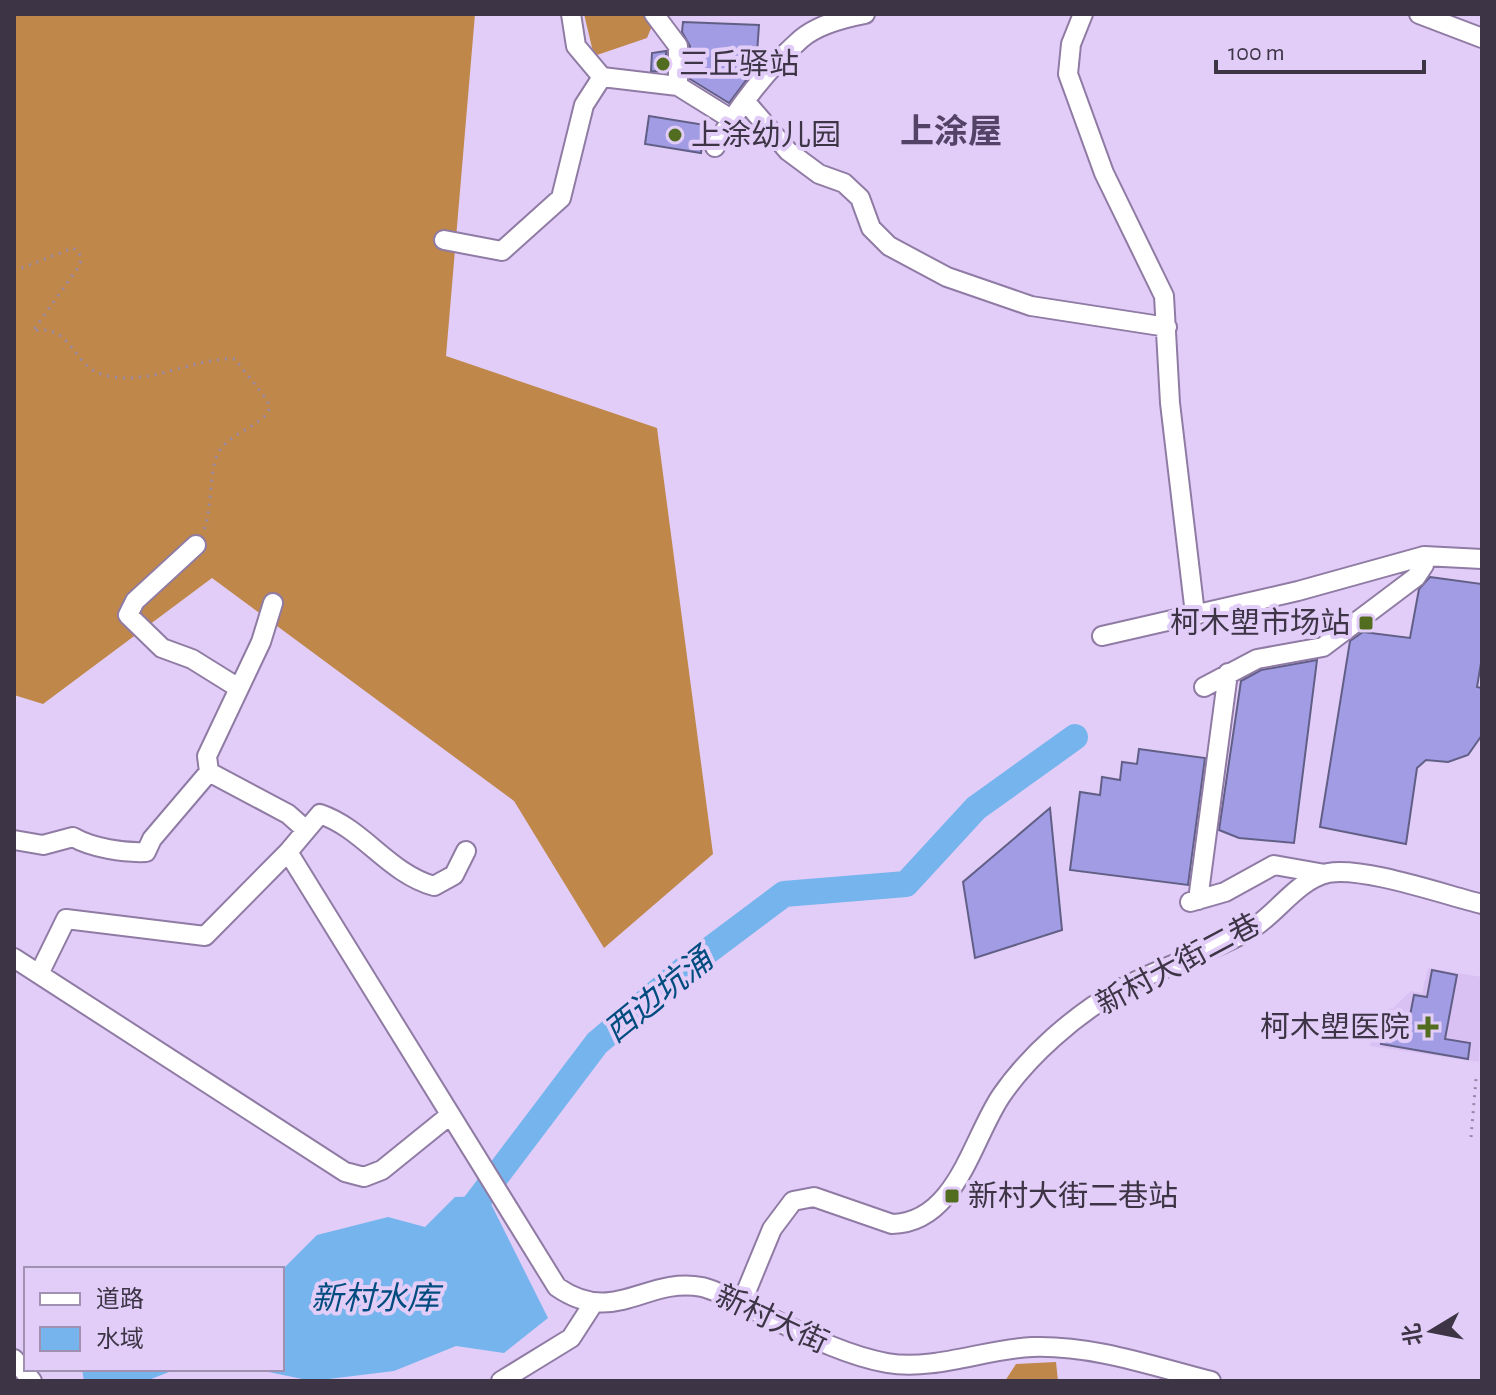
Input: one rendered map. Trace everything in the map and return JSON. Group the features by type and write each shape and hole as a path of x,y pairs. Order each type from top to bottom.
{"street":[{"path":"571,14 576,46 602,77 678,86 731,119"},
{"path":"654,14 678,46 678,86"},
{"path":"715,147 731,119 802,38 824,26 865,14"},
{"path":"1083,14 1071,44 1068,74 1104,173 1164,296 1170,403 1195,614"},
{"path":"1419,14 1482,38"},
{"path":"444,240 502,251 561,198 584,105 602,77"},
{"path":"746,102 788,151 819,174 844,183 860,198 871,228 889,246 947,277 1031,306 1167,327"},
{"path":"196,545 135,601 128,615 162,648 192,659 237,687"},
{"path":"1204,687 1257,659 1323,647 1416,577 1424,565 1424,556"},
{"path":"1102,636 1298,591 1424,556 1482,559"},
{"path":"14,840 43,845 73,837 91,847 104,845 127,853 146,852 152,839 209,772 207,756 237,687 261,642 273,603"},
{"path":"1228,673 1192,902 1225,892 1274,865 1325,874 1353,872 1482,904"},
{"path":"209,772 288,814 306,830"},
{"path":"40,972 66,919 205,936 288,852 320,814 337,820 391,866 434,886 454,875 466,851"},
{"path":"288,852 557,1287 576,1300 593,1304 571,1338 501,1381"},
{"name":"新村大街二巷","path":"741,1304 772,1229 793,1201 814,1197 892,1224 927,1214 956,1181 1001,1097 1028,1064 1075,1020 1116,991 1248,931 1300,888 1325,874"},
{"path":"14,958 345,1172 364,1177 382,1170 450,1115"},
{"name":"新村大街","path":"593,1304 633,1298 675,1286 703,1287 848,1355 892,1364 956,1359 1028,1348 1076,1347 1211,1381"},
{"path":"14,1359 32,1381"}],"path":[{"path":"14,271 73,248 79,252 81,261 77,269 33,331 42,329 65,337 92,369 102,374 160,374 235,359 267,400 270,407 267,414 230,439 216,456 210,515 196,545"},
{"path":"1471,1137 1476,1079 1482,1080"}],"shaded area":[{"path":"14,14 475,14 446,356 657,428 713,854 604,948 514,801 212,578 43,704 14,695"},
{"path":"584,14 657,14 647,38 594,56"},
{"name":"柯木塱医院","path":"1428,968 1482,977 1479,1062 1370,1046 1376,1011 1393,1008 1411,991 1422,993"},
{"path":"1056,1362 1058,1381 1005,1381 1016,1364"}],"water":[{"name":"新村水库","path":"487,1196 548,1318 504,1353 456,1346 394,1371 312,1381 264,1371 284,1371 284,1268 317,1235 388,1217 425,1227 455,1197"},
{"name":"新村水库","path":"82,1371 214,1371 169,1372 146,1381 84,1381"}],"building":[{"path":"683,22 759,25 756,67 729,103 690,79 690,46 682,32"},
{"path":"666,51 666,72 651,71 652,53"},
{"name":"上涂幼儿园","path":"649,116 705,125 701,153 645,144"},
{"path":"1430,577 1482,584 1482,657 1477,687 1482,688 1482,735 1468,755 1448,762 1426,760 1417,768 1406,844 1320,827 1350,641 1363,632 1410,638 1419,589"},
{"path":"1317,660 1294,843 1239,838 1219,830 1241,681 1261,670"},
{"path":"1139,749 1205,758 1188,885 1070,870 1080,792 1100,795 1102,777 1120,780 1122,762 1137,764"},
{"path":"1050,808 1062,930 975,958 963,882"},
{"path":"1432,970 1457,975 1445,1039 1470,1043 1468,1059 1381,1044 1386,1022 1408,1026 1414,995 1427,997"}],"waterway":[{"name":"西边坑涌","path":"457,1217 473,1207 597,1043 688,966 784,894 906,884 976,808 1075,737"}],"place":[{"name":"三丘驿站","path":"663,64"},
{"name":"上涂幼儿园","path":"675,135"},
{"name":"柯木塱市场站","path":"1366,623"},
{"name":"柯木塱医院","path":"1428,1027"},
{"name":"新村大街二巷站","path":"952,1196"}],"district":[{"name":"上涂屋","path":"951,131"}]}
